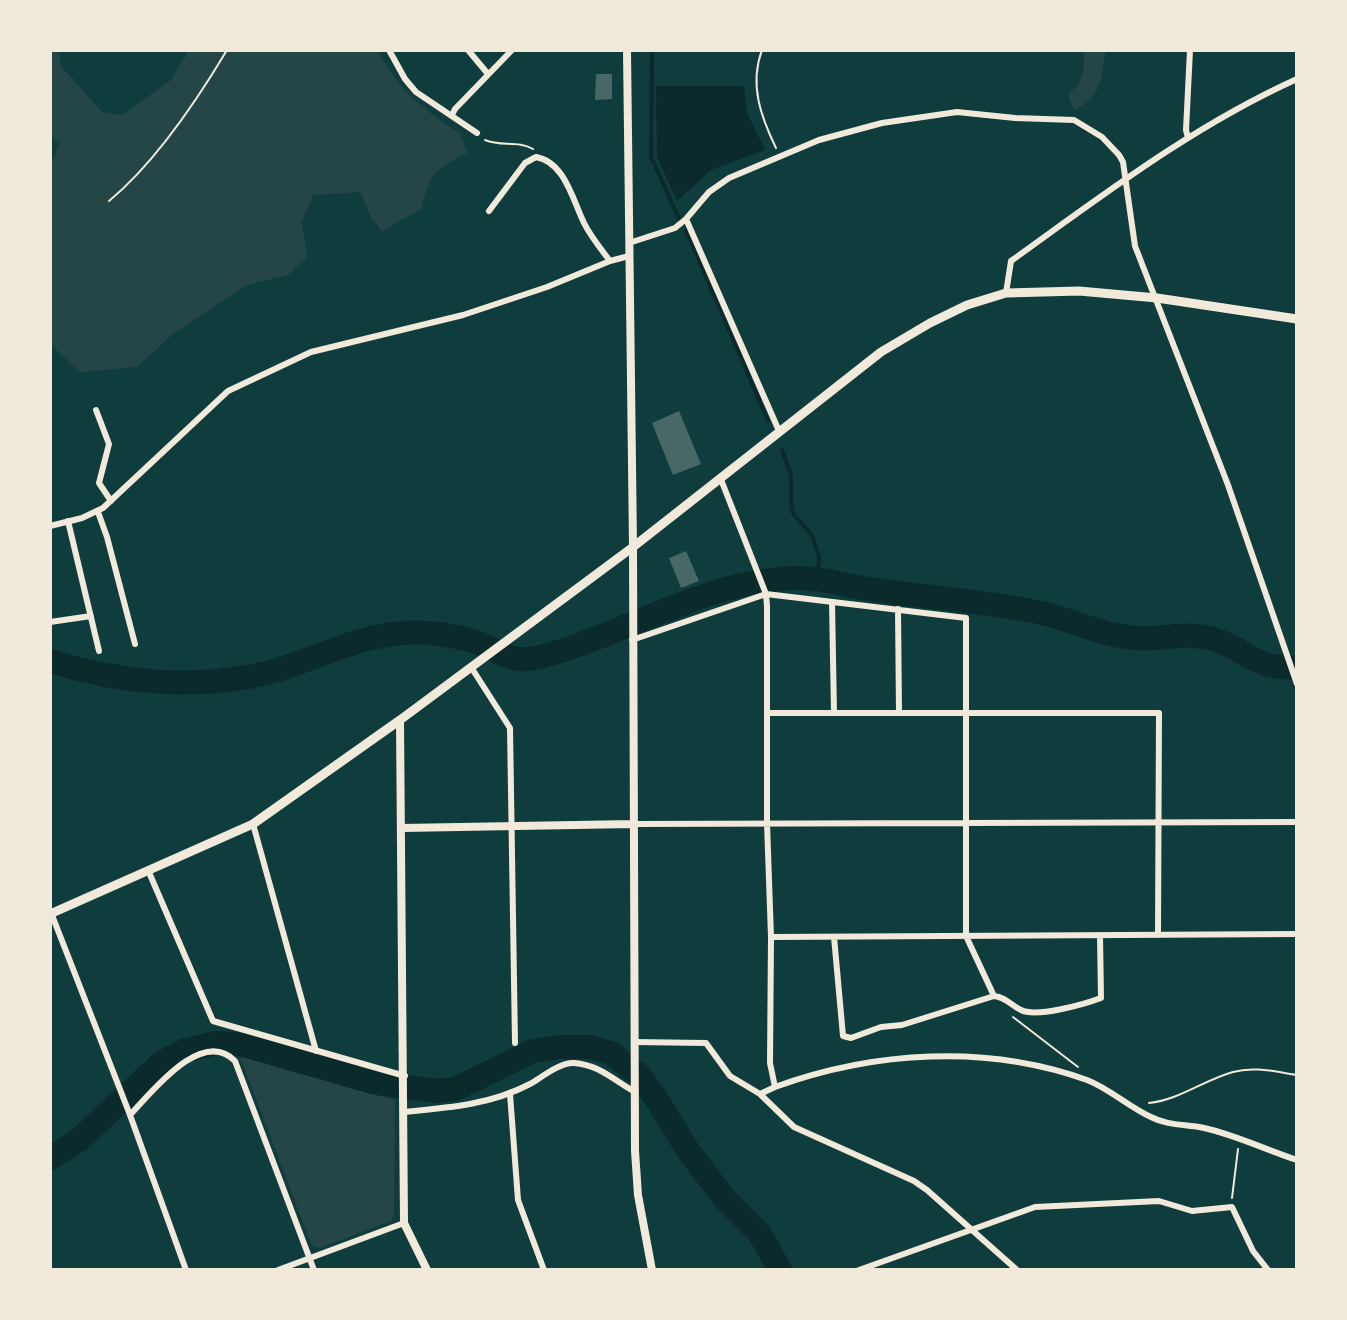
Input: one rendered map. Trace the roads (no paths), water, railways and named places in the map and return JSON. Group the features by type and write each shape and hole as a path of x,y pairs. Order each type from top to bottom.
{"main road":[{"path":"51,913 253,824 400,720 633,547 881,352 967,305 1006,293 1079,291 1157,298 1297,319"}],"street":[{"path":"389,50 416,92 477,133"},
{"path":"468,50 488,74"},
{"path":"452,115 512,50"},
{"path":"627,50 633,547 634,1045 638,1195 652,1270"},
{"path":"1188,138 1190,50"},
{"path":"1006,293 1011,261 1126,178 1229,111 1297,79"},
{"path":"629,243 675,228 719,184 819,140 882,123 957,112 1074,120 1102,137 1119,155 1126,178 1135,246 1228,485 1297,684"},
{"path":"489,211 525,163 536,157 545,158 564,179 583,221 610,261"},
{"path":"686,219 779,431"},
{"path":"50,526 98,512 228,391 311,352 463,315 629,256"},
{"path":"96,410 109,444 99,483 111,501"},
{"path":"720,477 766,594 770,1063 775,1087"},
{"path":"98,512 135,644"},
{"path":"68,521 99,651"},
{"path":"632,637 766,594 966,618 966,936 994,996"},
{"path":"832,602 834,713"},
{"path":"898,609 899,713"},
{"path":"50,622 91,616"},
{"path":"471,667 510,728 515,1043"},
{"path":"767,713 1159,713 1158,935"},
{"path":"400,720 404,1223 427,1270"},
{"path":"402,828 767,823 1297,822"},
{"path":"253,824 316,1051"},
{"path":"148,870 213,1021 405,1076"},
{"path":"51,913 130,1115 186,1270"},
{"path":"771,937 1297,934"},
{"path":"834,937 843,1036 851,1038 994,996 1005,998 1025,1012 1073,1009 1101,998 1100,936"},
{"path":"634,1045 706,1043 730,1076 760,1094 794,1127 914,1181 1017,1270"},
{"path":"130,1115 178,1064 211,1050 227,1053 235,1061 314,1270"},
{"path":"760,1094 813,1073 898,1057 996,1059 1087,1080 1168,1124 1204,1128 1297,1160"},
{"path":"403,1112 460,1107 510,1094 570,1062 599,1068 635,1090"},
{"path":"510,1094 518,1200 544,1270"},
{"path":"859,1270 1035,1207 1159,1201 1192,1211 1232,1207 1253,1251 1268,1270"},
{"path":"278,1270 404,1223"}],"waterway":[{"path":"652,50 651,157 679,218"},
{"path":"686,230 768,421"},
{"path":"782,450 791,475 794,515 812,535 819,556 818,580"},
{"path":"50,661 130,679 213,681 267,673 368,639 411,633 457,637 512,658 529,659 572,647 733,587 766,580 799,578 1021,609 1124,637 1204,637 1269,665 1297,668"},
{"path":"50,1158 78,1141 160,1064 183,1051 216,1043 240,1044 376,1083 437,1091 455,1089 533,1051 589,1047 611,1053 639,1075 687,1149 724,1198 760,1234 780,1270"}]}
